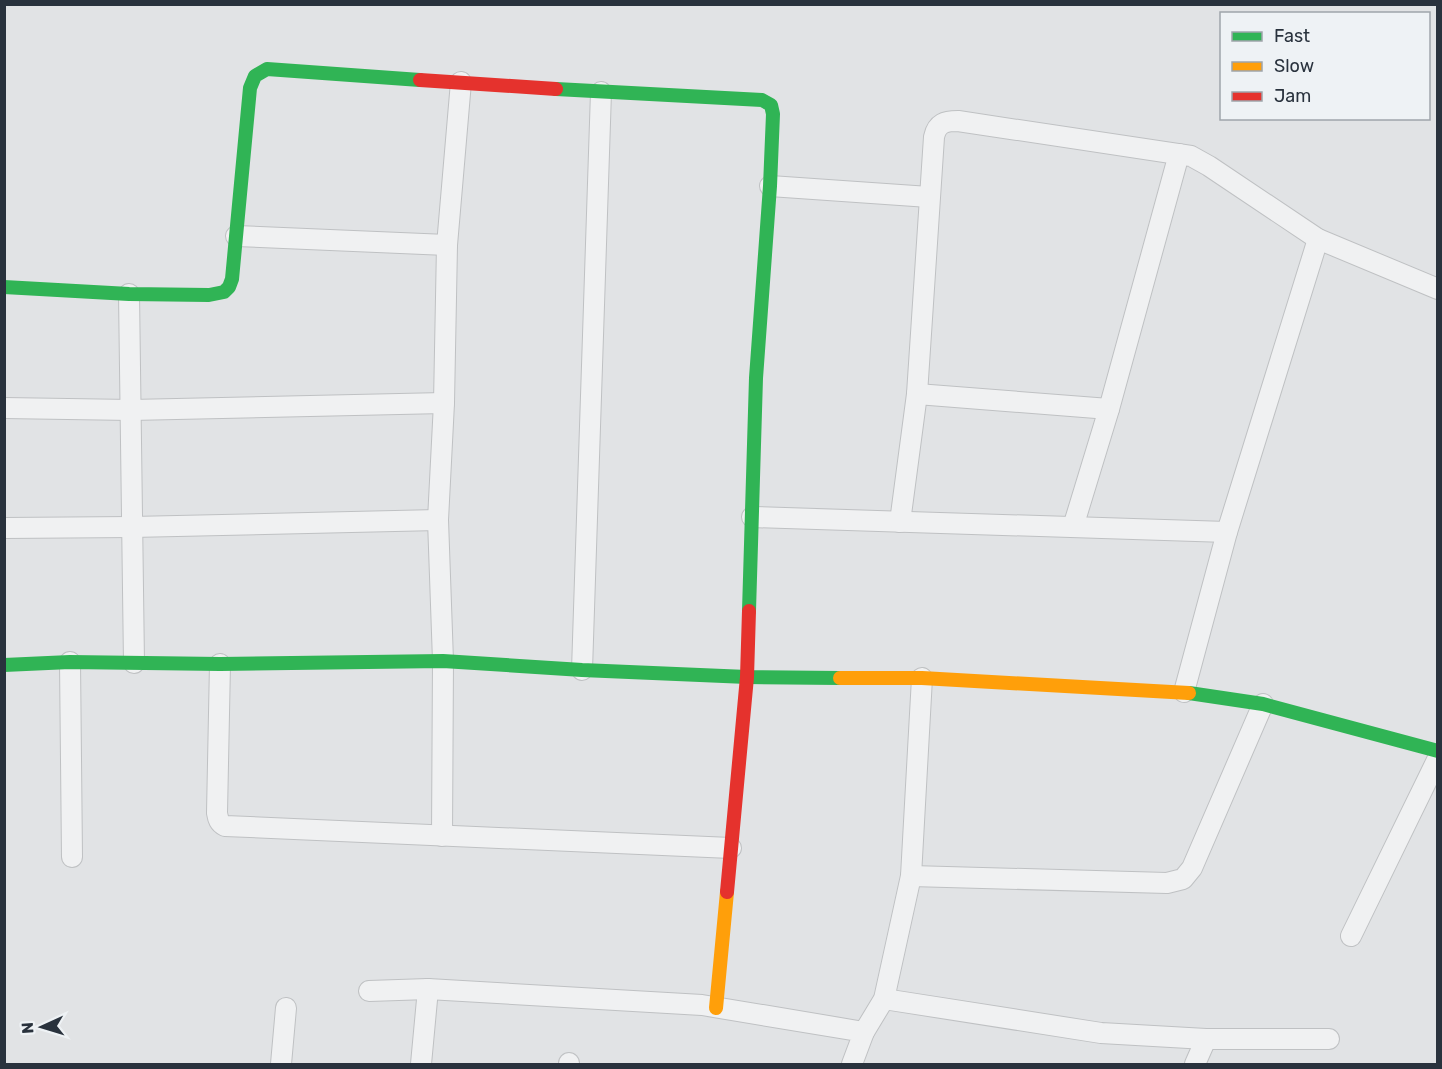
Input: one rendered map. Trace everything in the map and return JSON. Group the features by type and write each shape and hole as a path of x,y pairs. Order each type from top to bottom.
{"street":[{"path":"4,287 129,294 209,295 227,290 231,285 250,88 256,74 267,69 601,92 762,100 771,105 773,114 770,186 756,378 747,677 716,1008"},
{"path":"442,836 443,661 438,520 444,403 447,245 461,82"},
{"path":"582,670 601,92"},
{"path":"900,522 916,394 935,131 938,126 947,121 1179,154 1201,161 1318,239 1437,289"},
{"path":"1073,527 1109,409 1179,154"},
{"path":"770,186 929,197"},
{"path":"236,236 447,245"},
{"path":"1184,692 1227,532 1318,239"},
{"path":"129,294 134,663"},
{"path":"916,394 1109,409"},
{"path":"4,408 131,410 444,403"},
{"path":"752,517 1227,532"},
{"path":"4,528 438,520"},
{"path":"4,665 70,662 220,664 443,661 747,677 922,678 1184,692 1263,704 1437,751"},
{"path":"70,662 72,857"},
{"path":"220,664 217,813 221,824 230,827 731,848"},
{"path":"852,1065 864,1032 884,999 911,876 922,678"},
{"path":"911,876 1167,883 1183,879 1192,868 1263,704"},
{"path":"1351,936 1437,758"},
{"path":"421,1065 428,990"},
{"path":"369,991 428,990 702,1005 864,1032"},
{"path":"884,999 1090,1032 1206,1039 1329,1039"},
{"path":"281,1065 286,1008"},
{"path":"1195,1065 1206,1039"}],"traffic: fast":[{"path":"4,287 129,294 209,295 224,292 232,279 250,88 255,76 267,69 420,80"},
{"path":"556,89 762,100 771,105 773,114 770,186 756,378 749,611"},
{"path":"4,665 70,662 220,664 443,661 582,670 747,677 840,678"},
{"path":"1189,693 1263,704 1438,751"}],"traffic: slow":[{"path":"840,678 922,678 1189,693"},
{"path":"716,1008 727,892"}],"traffic: jam":[{"path":"420,80 556,89"},
{"path":"727,892 747,677 749,611"}]}
